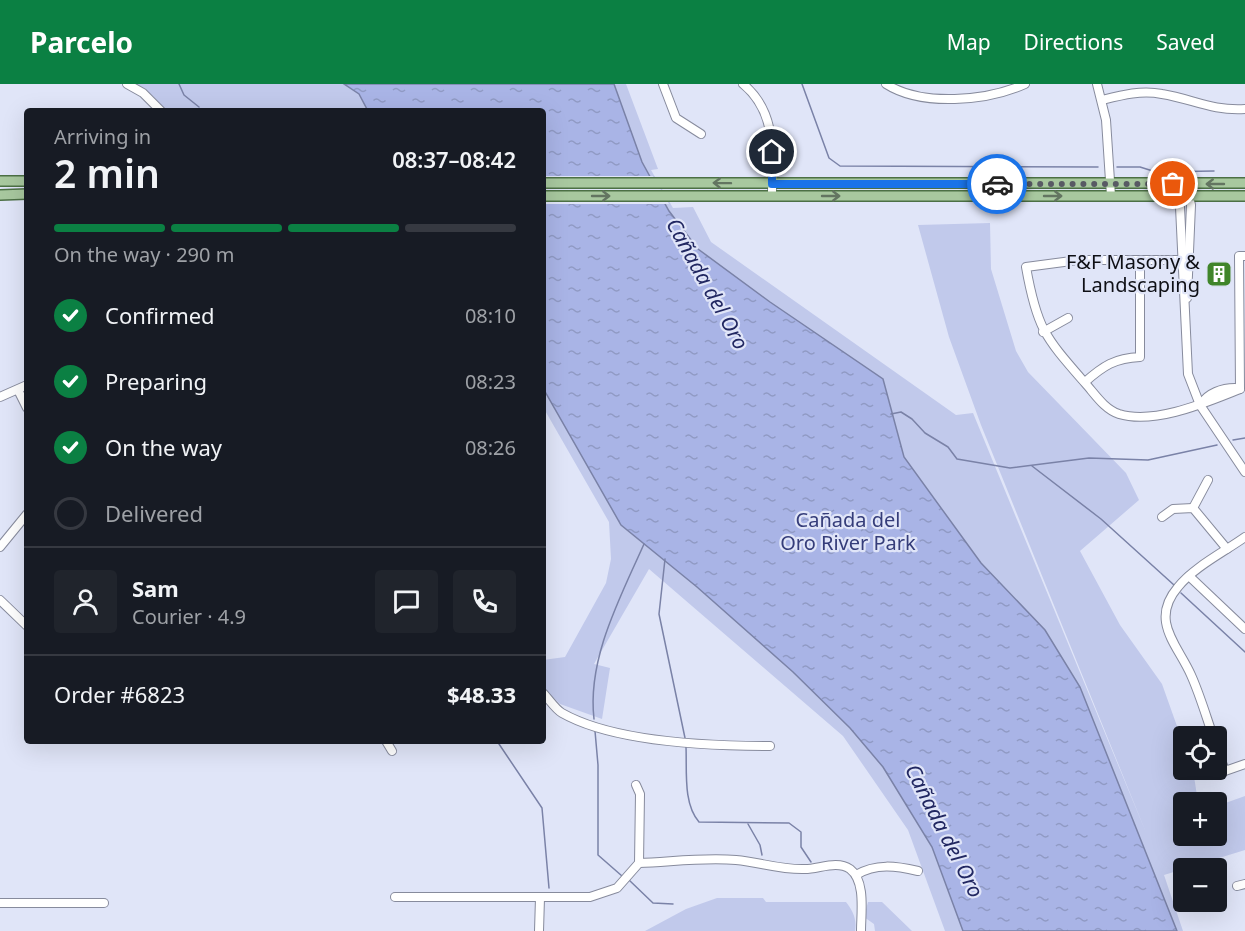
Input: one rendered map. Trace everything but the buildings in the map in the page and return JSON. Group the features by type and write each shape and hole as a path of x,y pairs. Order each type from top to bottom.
{"main road":[{"path":"0,181 24,181"},
{"path":"546,183 1245,183"},
{"path":"0,195 24,195"},
{"path":"546,196 1245,196"}],"street":[{"path":"127,84 143,93 158,108"},
{"path":"663,84 676,118 701,134"},
{"path":"745,84 760,103 768,120 772,138 772,196"},
{"path":"886,84 905,94 926,98 996,95 1025,84"},
{"path":"1097,84 1108,141 1110,196"},
{"path":"1101,100 1126,94 1154,93 1207,107 1245,109"},
{"path":"1185,231 1178,219 1180,196 1186,184"},
{"path":"1186,184 1191,196 1185,231 1187,366 1193,391 1200,405 1245,472"},
{"path":"1186,260 1065,261 1026,267 1034,306 1043,332 1053,348 1108,407 1128,415 1174,412 1243,389 1242,256"},
{"path":"1085,382 1108,363 1123,358 1140,357 1140,260"},
{"path":"1043,332 1068,318"},
{"path":"0,397 24,387"},
{"path":"18,390 24,402"},
{"path":"1193,508 1208,480"},
{"path":"1162,517 1173,509 1193,508"},
{"path":"1193,508 1227,549"},
{"path":"0,547 24,518"},
{"path":"1212,726 1211,717 1192,678 1171,642 1167,624 1170,598 1189,576 1245,538"},
{"path":"1189,576 1245,629"},
{"path":"0,600 24,623"},
{"path":"546,696 561,712 600,727 668,741 712,746 770,746"},
{"path":"388,744 392,751"},
{"path":"1227,770 1245,764"},
{"path":"395,897 590,897 617,888 639,863 640,794 636,785"},
{"path":"639,863 737,860 772,867 805,870 838,865 849,868 856,875 861,903 861,931"},
{"path":"856,875 867,869 880,867 898,866 918,871"},
{"path":"539,931 540,898"},
{"path":"0,903 104,903"}],"green space":[{"name":"Cañada del Oro River Park","path":"135,84 626,84 658,169 651,170 673,208 693,207 711,242 956,415 973,413 1147,835 981,425 949,337 918,225 990,223 991,269 1016,351 1028,372 1126,473 1139,500 1080,551 1120,625 1162,684 1177,726 1173,726 1173,780 1195,780 1196,792 1173,792 1173,846 1227,846 1227,802 1245,796 1245,850 1219,858 1173,858 1173,872 1164,875 1173,902 1173,912 1177,912 1183,931 945,931 908,830 843,736 649,569 594,664 610,668 602,719 560,704 546,691 546,660 565,657 606,583 611,559 609,522 546,412 546,108 163,108 153,96"},
{"path":"717,898 763,898 766,902 846,902 854,915 855,931 645,931 686,909"},
{"path":"868,902 882,902 912,931 875,931 874,924 864,917"}],"water":[{"name":"Cañada del Oro River Park","path":"344,84 614,84 642,162 669,211 698,249 770,302 883,379 904,457 981,563 1045,630 1080,687 1177,931 963,931 932,847 883,767 850,728 793,672 697,587 621,525 546,393 546,108 366,108 359,94"}],"pier":[{"path":"546,176 653,176 669,204 546,204"}],"waterway":[{"path":"179,84 184,95 199,107"},
{"path":"802,84 829,158 840,166 1098,167"},
{"path":"1117,167 1140,167 1156,172 1214,171"},
{"path":"891,414 901,412 912,419 925,433 948,447 957,459 1010,468 1089,458 1148,460 1217,445"},
{"path":"1233,440 1245,438"},
{"path":"1032,466 1101,519 1174,585"},
{"path":"594,719 593,696 600,652 607,629 644,544"},
{"path":"665,559 659,614 685,738"},
{"path":"1181,593 1245,652"},
{"path":"595,731 598,765 598,855 622,876"},
{"path":"499,744 542,808 549,888"},
{"path":"686,747 688,797 699,822 789,823 801,832 801,847 811,862"},
{"path":"748,824 760,845 762,855"},
{"path":"629,880 653,903 673,904"}],"way so far":[{"path":"997,184 1173,184"}],"place":[{"name":"F&F Masony & Landscaping","path":"1219,274"}],"route":[{"path":"772,152 772,184 997,184"}],"water label":[{"name":"Cañada del Oro","path":"707,284"},
{"name":"Cañada del Oro","path":"944,831"}]}
